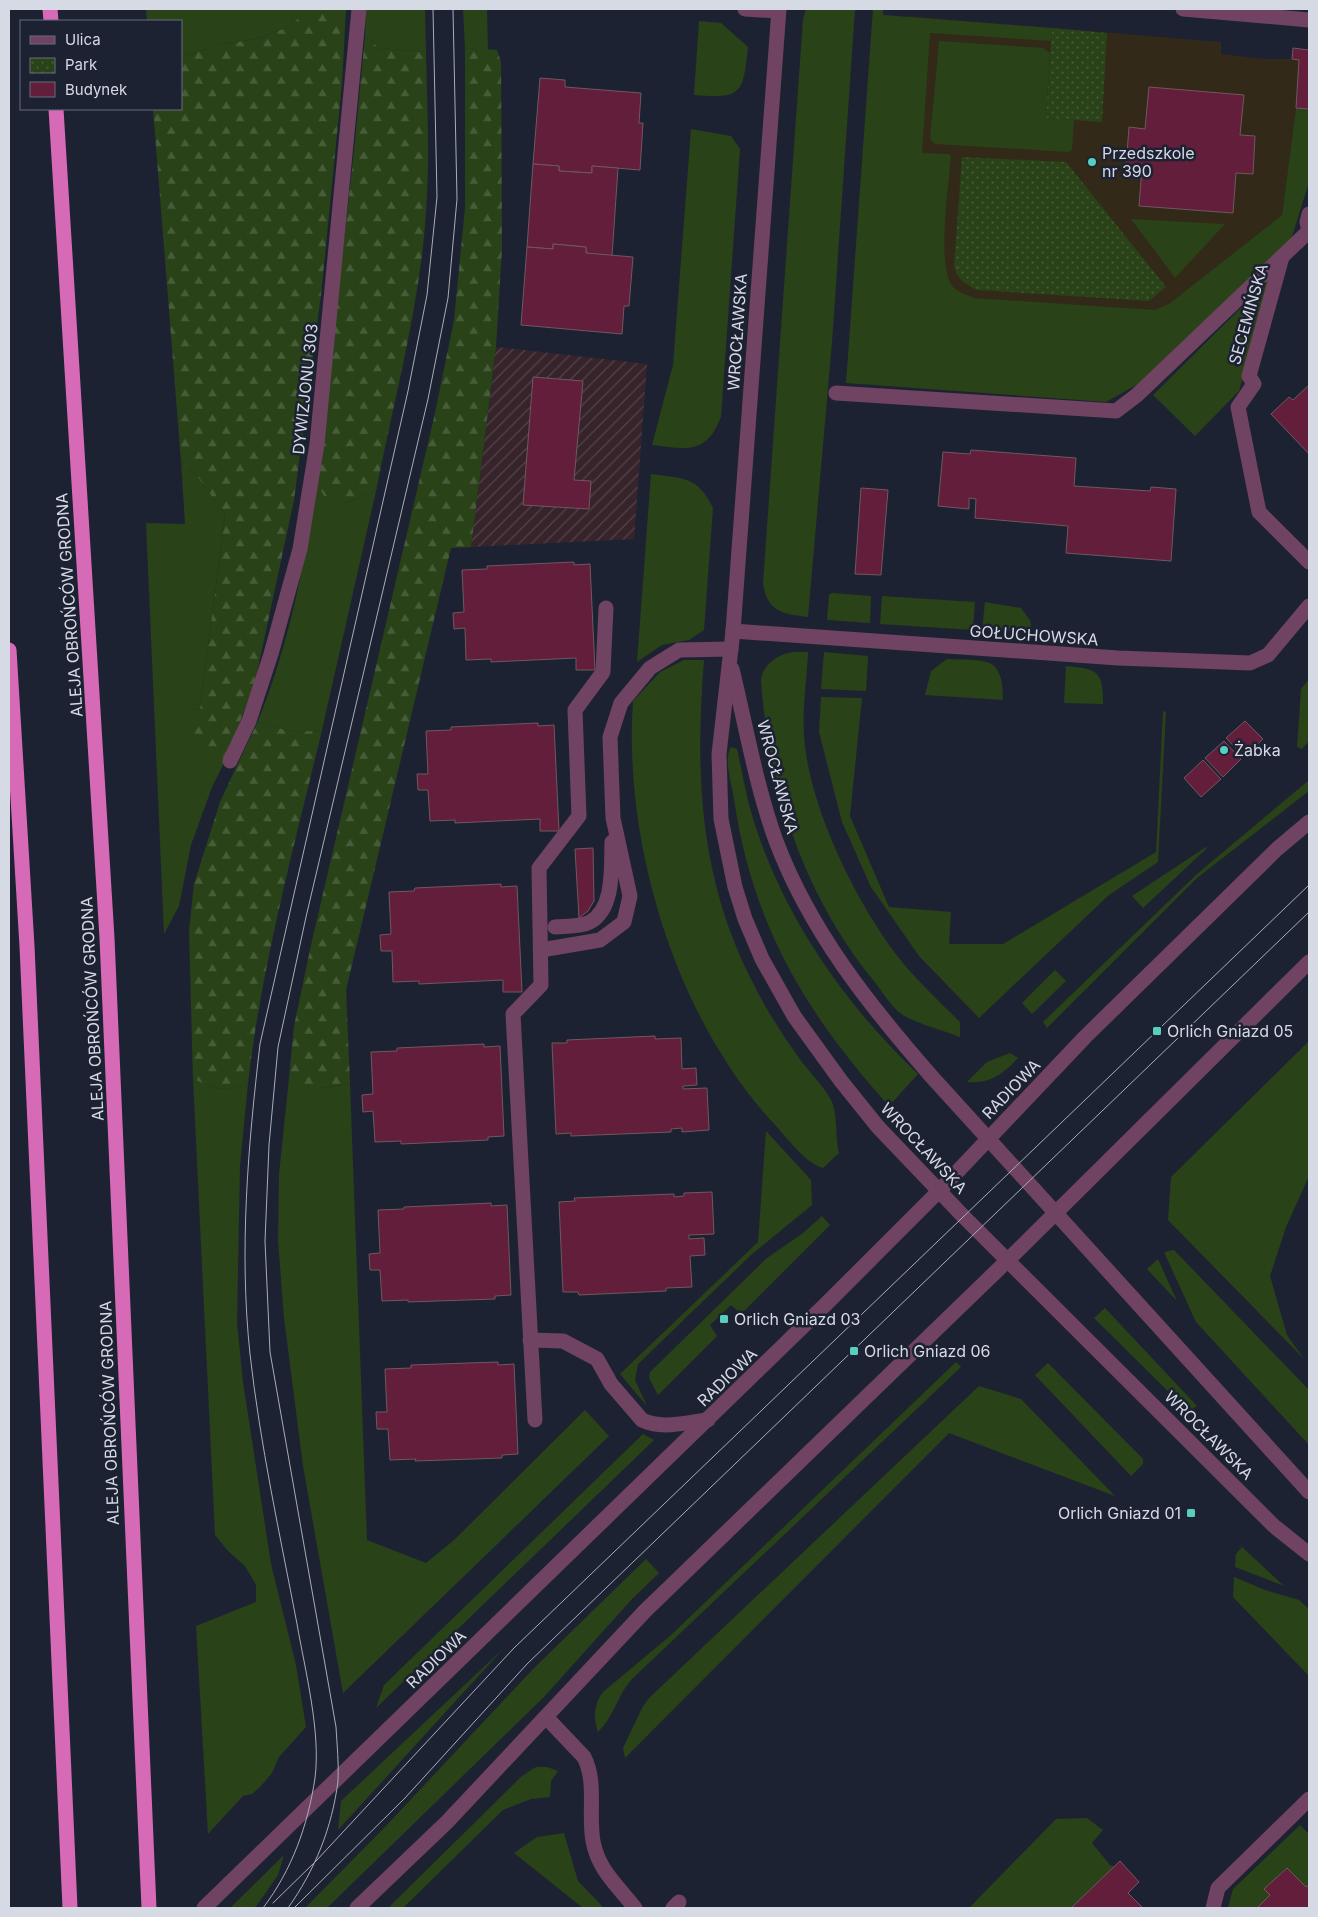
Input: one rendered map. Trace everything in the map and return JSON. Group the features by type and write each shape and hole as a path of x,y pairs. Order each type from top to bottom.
{"highway":[{"name":"ALEJA OBROŃCÓW GRODNA","path":"56,110 107,938 149,1908"},
{"path":"9,650 27,946 70,1908"}],"street":[{"name":"DYWIZJONU 303","path":"230,761 249,721 271,654 300,549 318,444 359,9"},
{"path":"745,9 778,10"},
{"path":"1183,9 1309,20"},
{"name":"WROCŁAWSKA","path":"778,10 733,632 719,754 721,819 735,887 752,940 776,986 814,1045 878,1127 1274,1526 1309,1554"},
{"path":"836,393 1116,411 1138,395 1309,231 1307,222 1309,214"},
{"name":"SECEMIŃSKA","path":"1282,255 1249,376 1254,384 1238,407 1259,512 1309,562"},
{"name":"GOŁUCHOWSKA","path":"733,632 1118,658 1250,663 1268,655 1309,606"},
{"path":"535,1420 513,1014 542,985 539,868 579,816 575,710 603,672 606,608"},
{"path":"555,928 590,922 606,907 611,874 613,818 610,737 621,703 650,668 679,650 730,653"},
{"name":"WROCŁAWSKA","path":"730,653 754,764 773,830 805,906 835,956 884,1023 1309,1492"},
{"path":"541,950 600,940 624,922 630,896 613,818"},
{"name":"RADIOWA","path":"208,1905 708,1420 940,1190 988,1138 1155,968 1278,849 1309,822"},
{"path":"357,1908 447,1822 645,1611 1008,1260 1309,962"},
{"path":"530,1340 563,1341 597,1359 611,1384 642,1420 649,1424 660,1425 708,1420"},
{"path":"546,1718 584,1757 590,1775 590,1822 597,1858 609,1880 635,1908"},
{"path":"1213,1908 1218,1888 1309,1800"}],"shaded area":[{"name":"Przedszkole nr 390","path":"906,16 1221,42 1221,54 1265,59 1292,59 1293,48 1309,50 1309,109 1296,109 1282,215 1089,368 880,357"},
{"path":"496,347 647,364 634,539 471,547"}],"green space":[{"path":"146,9 314,9 286,28 256,39 223,44 182,57 182,20 147,20"},
{"path":"311,9 346,9 342,83 321,295 294,500 255,682 226,759 190,741 190,708 200,710 225,515 197,476 181,461 153,110 182,110 182,57 223,44 256,39 286,28"},
{"path":"366,9 425,9 426,52 379,48 365,36"},
{"path":"463,9 487,9 488,50 465,48"},
{"path":"806,9 855,9 832,342 808,617 784,613 772,606 765,593 763,583 803,19"},
{"path":"873,9 883,9 883,15 1052,28 1051,41 930,33 922,153 949,154 951,156 946,204 945,262 948,277 953,287 960,292 974,298 1155,310 1169,304 1282,215 1296,108 1309,109 1309,182 1291,240 1147,379 1106,402 846,383"},
{"path":"699,21 721,23 748,47 741,84 731,94 722,96 694,95"},
{"path":"1052,28 1107,33 1102,122 1046,118"},
{"path":"365,36 379,48 426,52 428,172 423,247 418,282 406,352 376,491 344,503 324,496 317,482"},
{"path":"939,41 1043,48 1050,53 1046,118 1074,120 1072,150 1068,152 935,144 930,139"},
{"path":"465,48 497,50 501,62 502,249 496,347 471,547 451,548 346,990 350,1084 320,1088 288,1088 294,1026 311,945 435,413 454,320 465,208"},
{"path":"691,129 731,136 740,149 721,417 709,438 702,444 694,447 675,448 652,445 673,365"},
{"path":"962,157 1066,162 1166,287 1149,301 977,290 969,286 959,278 954,266"},
{"path":"1131,219 1225,224 1175,278"},
{"path":"1272,277 1239,391 1195,436 1153,395"},
{"path":"181,461 197,476 225,515 200,710 190,708 226,759 212,787 191,845 179,906 164,934 146,523 185,524"},
{"path":"651,474 680,478 695,484 707,497 713,508 704,630 689,640 662,645 637,662"},
{"path":"317,482 344,503 376,491 322,730 290,730 258,721 279,663 295,603"},
{"path":"832,593 871,596 870,623 827,620 829,595"},
{"path":"882,596 975,602 973,630 880,624"},
{"path":"985,602 1021,608 1030,620 1032,632 982,630"},
{"path":"793,652 808,652 804,704 804,735 807,762 824,820 836,849 849,878 879,931 926,989 960,1022 960,1037 915,1021 903,1015 895,1008 849,947 809,877 794,839 772,761 761,681 764,670 772,661 782,655"},
{"path":"824,652 868,656 866,691 821,689"},
{"path":"947,659 981,661 995,667 1000,674 1003,700 925,695 931,671"},
{"path":"684,660 704,660 700,743 701,784 711,864 721,903 734,942 762,1001 786,1040 824,1089 833,1105 839,1153 823,1168 803,1156 776,1126 741,1083 710,1035 684,983 663,927 647,870 637,813 632,756 633,701 660,672"},
{"path":"1066,666 1092,671 1100,678 1103,704 1064,703"},
{"path":"1309,679 1309,741 1302,749 1297,747 1301,689"},
{"path":"821,697 862,698 850,816 889,907 951,912 949,944 1003,944 1156,852 1163,712 1166,711 1158,862 1109,895 979,1018 919,956 871,887 842,822 819,732"},
{"path":"258,721 290,730 322,730 270,949 248,1083 228,1089 207,1085 193,1079 189,931 194,884 220,802"},
{"path":"731,747 737,749 748,801 762,846 796,918 816,952 864,1017 918,1074 889,1106 832,1037 787,965 769,927 754,887 742,844 729,772 728,758"},
{"path":"1309,780 1309,791 1197,878 1047,1028 1043,1022 1197,874"},
{"path":"1206,847 1143,908 1132,896"},
{"path":"1055,970 1066,981 1032,1014 1022,1003"},
{"path":"1309,1041 1309,1176 1286,1227 1270,1276 1287,1335 1304,1359 1168,1220 1171,1177"},
{"path":"1010,1053 1018,1058 996,1077 989,1080 967,1082 987,1062"},
{"path":"193,1079 207,1085 228,1089 248,1083 240,1166 237,1323 243,1382 271,1564 296,1665 306,1727 279,1757 272,1773 261,1786 252,1794 243,1796 208,1834 196,1626 256,1602 256,1585 245,1566 228,1551 215,1535"},
{"path":"350,1084 367,1540 426,1563 453,1541 585,1410 609,1436 343,1693 303,1466 284,1318 278,1241 279,1174 288,1088 320,1088"},
{"path":"766,1131 811,1180 812,1205 751,1255 638,1364 635,1380 647,1406 620,1374 758,1242"},
{"path":"822,1216 830,1225 743,1312 738,1311 731,1305 710,1325 717,1336 658,1395 649,1378 650,1372 767,1258 803,1233"},
{"path":"1174,1250 1309,1390 1309,1445 1196,1322 1164,1252"},
{"path":"1158,1259 1177,1301 1147,1269"},
{"path":"1105,1308 1197,1406 1189,1412 1094,1318"},
{"path":"956,1362 961,1367 633,1678 608,1720 598,1732 595,1722 595,1711 603,1692 670,1636"},
{"path":"1048,1363 1143,1459 1143,1464 1131,1476 1035,1375"},
{"path":"979,1386 1021,1399 1115,1496 949,1433 625,1758 623,1748 642,1708 649,1698"},
{"path":"643,1434 654,1440 376,1708 384,1685"},
{"path":"1242,1547 1284,1586 1235,1567 1236,1554"},
{"path":"646,1559 659,1573 632,1599 544,1697 327,1908 305,1908 384,1828 533,1669"},
{"path":"1234,1577 1265,1590 1299,1600 1309,1609 1309,1676 1233,1597"},
{"path":"504,1648 338,1830 341,1801"},
{"path":"536,1767 547,1767 558,1771 551,1781 550,1797 531,1799 503,1810 403,1908 388,1908 522,1776"},
{"path":"1087,1818 1103,1830 1092,1843 1110,1865 1115,1867 1071,1908 969,1908 1056,1819"},
{"path":"1300,1825 1309,1834 1309,1885 1306,1887 1286,1868 1265,1889 1270,1895 1257,1908 1228,1908 1233,1889"},
{"path":"564,1833 578,1881 604,1908 583,1908 514,1853 537,1837"},
{"path":"284,1855 278,1875 255,1908 230,1908"}],"building":[{"path":"1293,48 1309,50 1309,109 1296,108 1299,60 1292,59"},
{"path":"540,78 565,80 565,87 641,93 639,123 643,123 640,170 592,166 592,173 559,171 559,166 533,164"},
{"path":"1149,87 1244,95 1240,135 1255,136 1253,174 1236,173 1233,213 1139,206 1142,168 1126,166 1129,127 1145,129"},
{"path":"533,164 559,166 559,171 592,173 592,166 618,168 612,256 586,253 586,247 553,244 553,249 527,247"},
{"path":"553,244 586,247 586,253 633,257 629,306 624,306 622,334 521,325 527,247 553,249"},
{"path":"533,377 583,381 574,480 591,481 589,509 523,505"},
{"path":"1309,385 1309,454 1271,414 1289,397 1293,400"},
{"path":"971,450 1076,458 1074,486 1150,491 1151,487 1176,489 1171,561 1066,553 1068,526 975,518 976,499 969,498 969,509 938,506 943,452 970,454"},
{"path":"861,488 888,490 881,575 855,574"},
{"path":"574,562 574,565 590,564 595,670 576,670 576,658 491,662 491,659 466,660 465,628 454,629 453,613 464,612 462,570 487,569 487,566"},
{"path":"1245,721 1263,739 1244,757 1226,738"},
{"path":"538,723 538,726 554,725 559,831 540,831 540,819 455,823 455,820 430,821 428,790 418,790 417,774 428,774 426,731 451,730 451,727"},
{"path":"1224,741 1241,759 1223,777 1205,758"},
{"path":"1203,760 1221,779 1201,797 1184,778"},
{"path":"593,848 594,901 588,911 579,918 575,849"},
{"path":"501,884 501,887 517,886 522,992 503,992 503,980 419,984 419,981 393,982 392,951 381,951 380,935 391,934 389,892 414,891 415,888"},
{"path":"655,1036 655,1039 681,1038 682,1069 696,1068 697,1085 683,1086 683,1089 707,1088 709,1130 682,1132 682,1128 671,1129 671,1132 571,1136 571,1133 556,1134 552,1043 567,1043 567,1040"},
{"path":"484,1044 484,1047 500,1046 504,1136 488,1137 488,1140 401,1144 401,1141 375,1142 373,1111 363,1112 362,1095 373,1094 371,1052 397,1051 397,1048"},
{"path":"712,1192 714,1234 689,1235 689,1239 704,1238 705,1255 690,1256 692,1287 666,1288 666,1291 579,1295 578,1292 563,1292 559,1202 575,1201 574,1198 674,1194 674,1197 684,1196 684,1193"},
{"path":"491,1203 491,1206 507,1205 511,1295 495,1296 495,1299 382,1301 380,1270 370,1270 369,1254 380,1253 378,1210"},
{"path":"498,1362 498,1365 514,1364 518,1454 502,1455 502,1458 390,1460 388,1429 377,1429 376,1412 387,1412 385,1369 411,1368 411,1365"},
{"path":"1120,1861 1139,1882 1128,1893 1143,1908 1071,1908"},
{"path":"1287,1868 1306,1887 1309,1885 1309,1908 1257,1908 1270,1895 1264,1889"}],"tram line":[{"path":"263,1908 290,1863 303,1830 315,1778 316,1741 311,1701 265,1456 250,1354 245,1276 245,1237 252,1121 260,1044 408,391 427,295 437,197 433,9"},
{"path":"288,1908 314,1864 327,1832 338,1781 338,1768 336,1727 270,1352 265,1241 269,1145 278,1047 306,917 428,399 448,298 457,199 453,9"},
{"path":"273,1903 316,1861 514,1648 1309,885"},
{"path":"294,1908 405,1798 527,1664 1309,912"}],"place":[{"name":"Przedszkole nr 390","path":"1092,162"},
{"name":"Żabka","path":"1224,750"},
{"name":"Orlich Gniazd 05","path":"1157,1031"},
{"name":"Orlich Gniazd 03","path":"724,1319"},
{"name":"Orlich Gniazd 06","path":"854,1351"},
{"name":"Orlich Gniazd 01","path":"1191,1513"}]}
